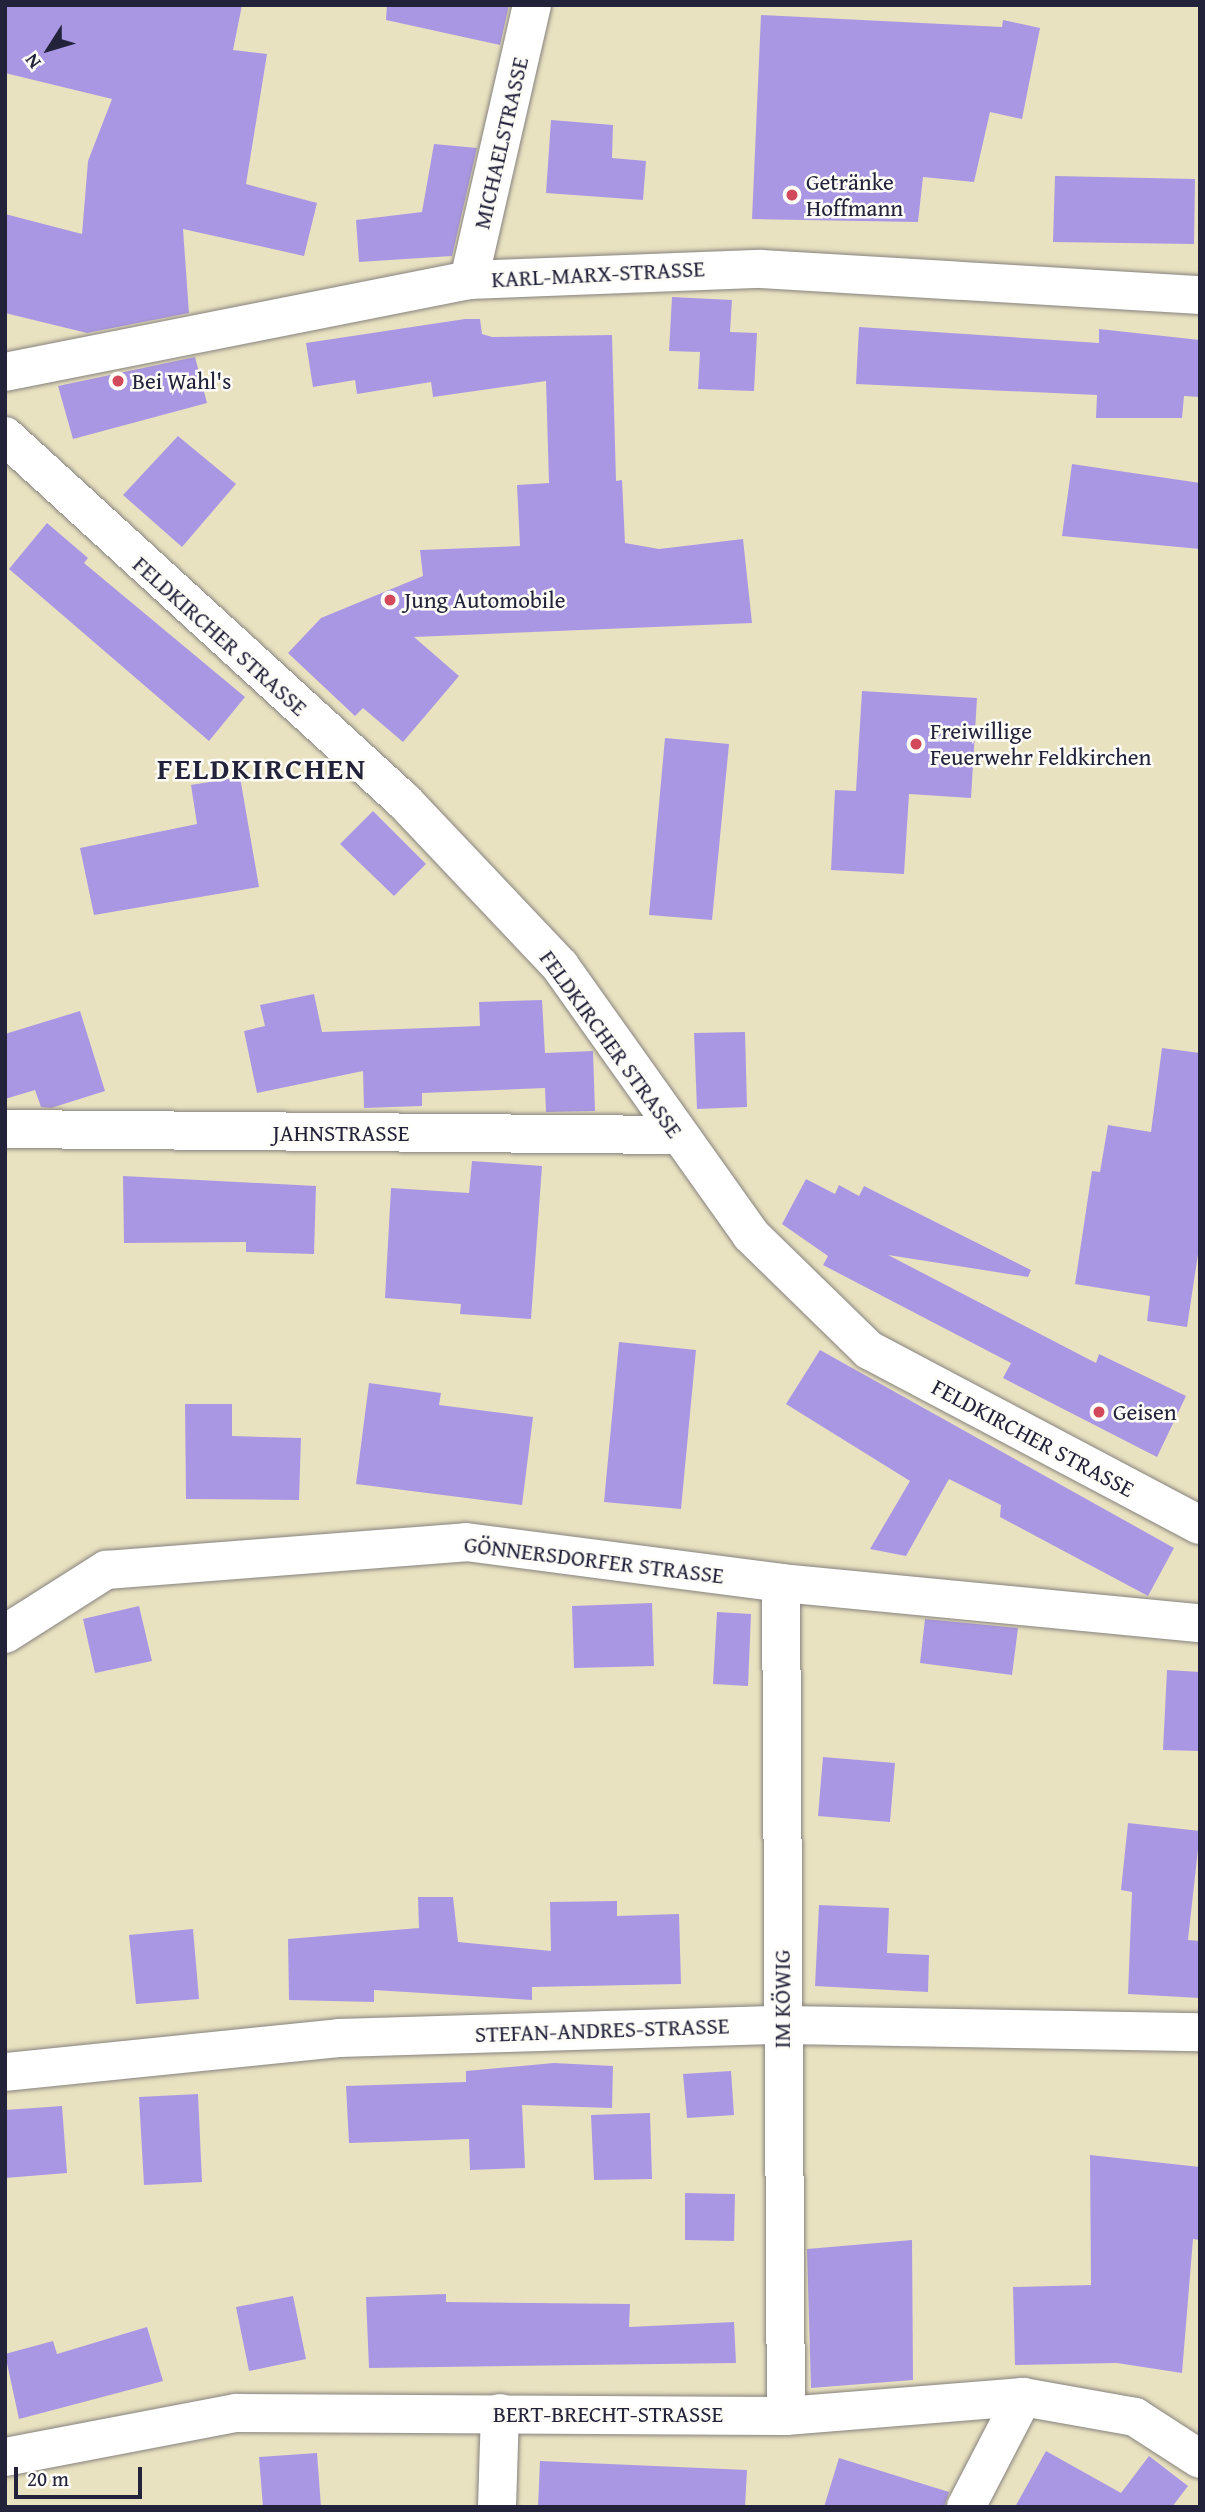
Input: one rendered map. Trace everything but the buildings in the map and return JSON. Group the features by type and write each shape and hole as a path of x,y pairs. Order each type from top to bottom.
{"street":[{"name":"MICHAELSTRASSE","path":"469,280 532,5"},
{"name":"KARL-MARX-STRASSE","path":"5,372 469,280 761,268 1200,295"},
{"name":"FELDKIRCHER STRASSE","path":"5,436 405,802 560,966 676,1135 751,1235 869,1350 1200,1525"},
{"name":"JAHNSTRASSE","path":"5,1129 676,1135"},
{"name":"GÖNNERSDORFER STRASSE","path":"5,1634 106,1570 452,1543 781,1583 1200,1623"},
{"name":"IM KÖWIG","path":"781,1583 786,2416"},
{"name":"STEFAN-ANDRES-STRASSE","path":"5,2072 339,2038 782,2025 1200,2032"},
{"name":"BERT-BRECHT-STRASSE","path":"5,2458 236,2413 786,2416 1023,2397 1135,2417 1200,2459"},
{"path":"966,2507 1023,2397"},
{"path":"497,2507 500,2413"}],"place":[{"name":"Getränke Hoffmann","path":"792,195"},
{"name":"Bei Wahl's","path":"118,381"},
{"name":"Jung Automobile","path":"390,600"},
{"name":"Freiwillige Feuerwehr Feldkirchen","path":"916,744"},
{"name":"Geisen","path":"1099,1412"}],"district":[{"name":"FELDKIRCHEN","path":"262,768"}]}
